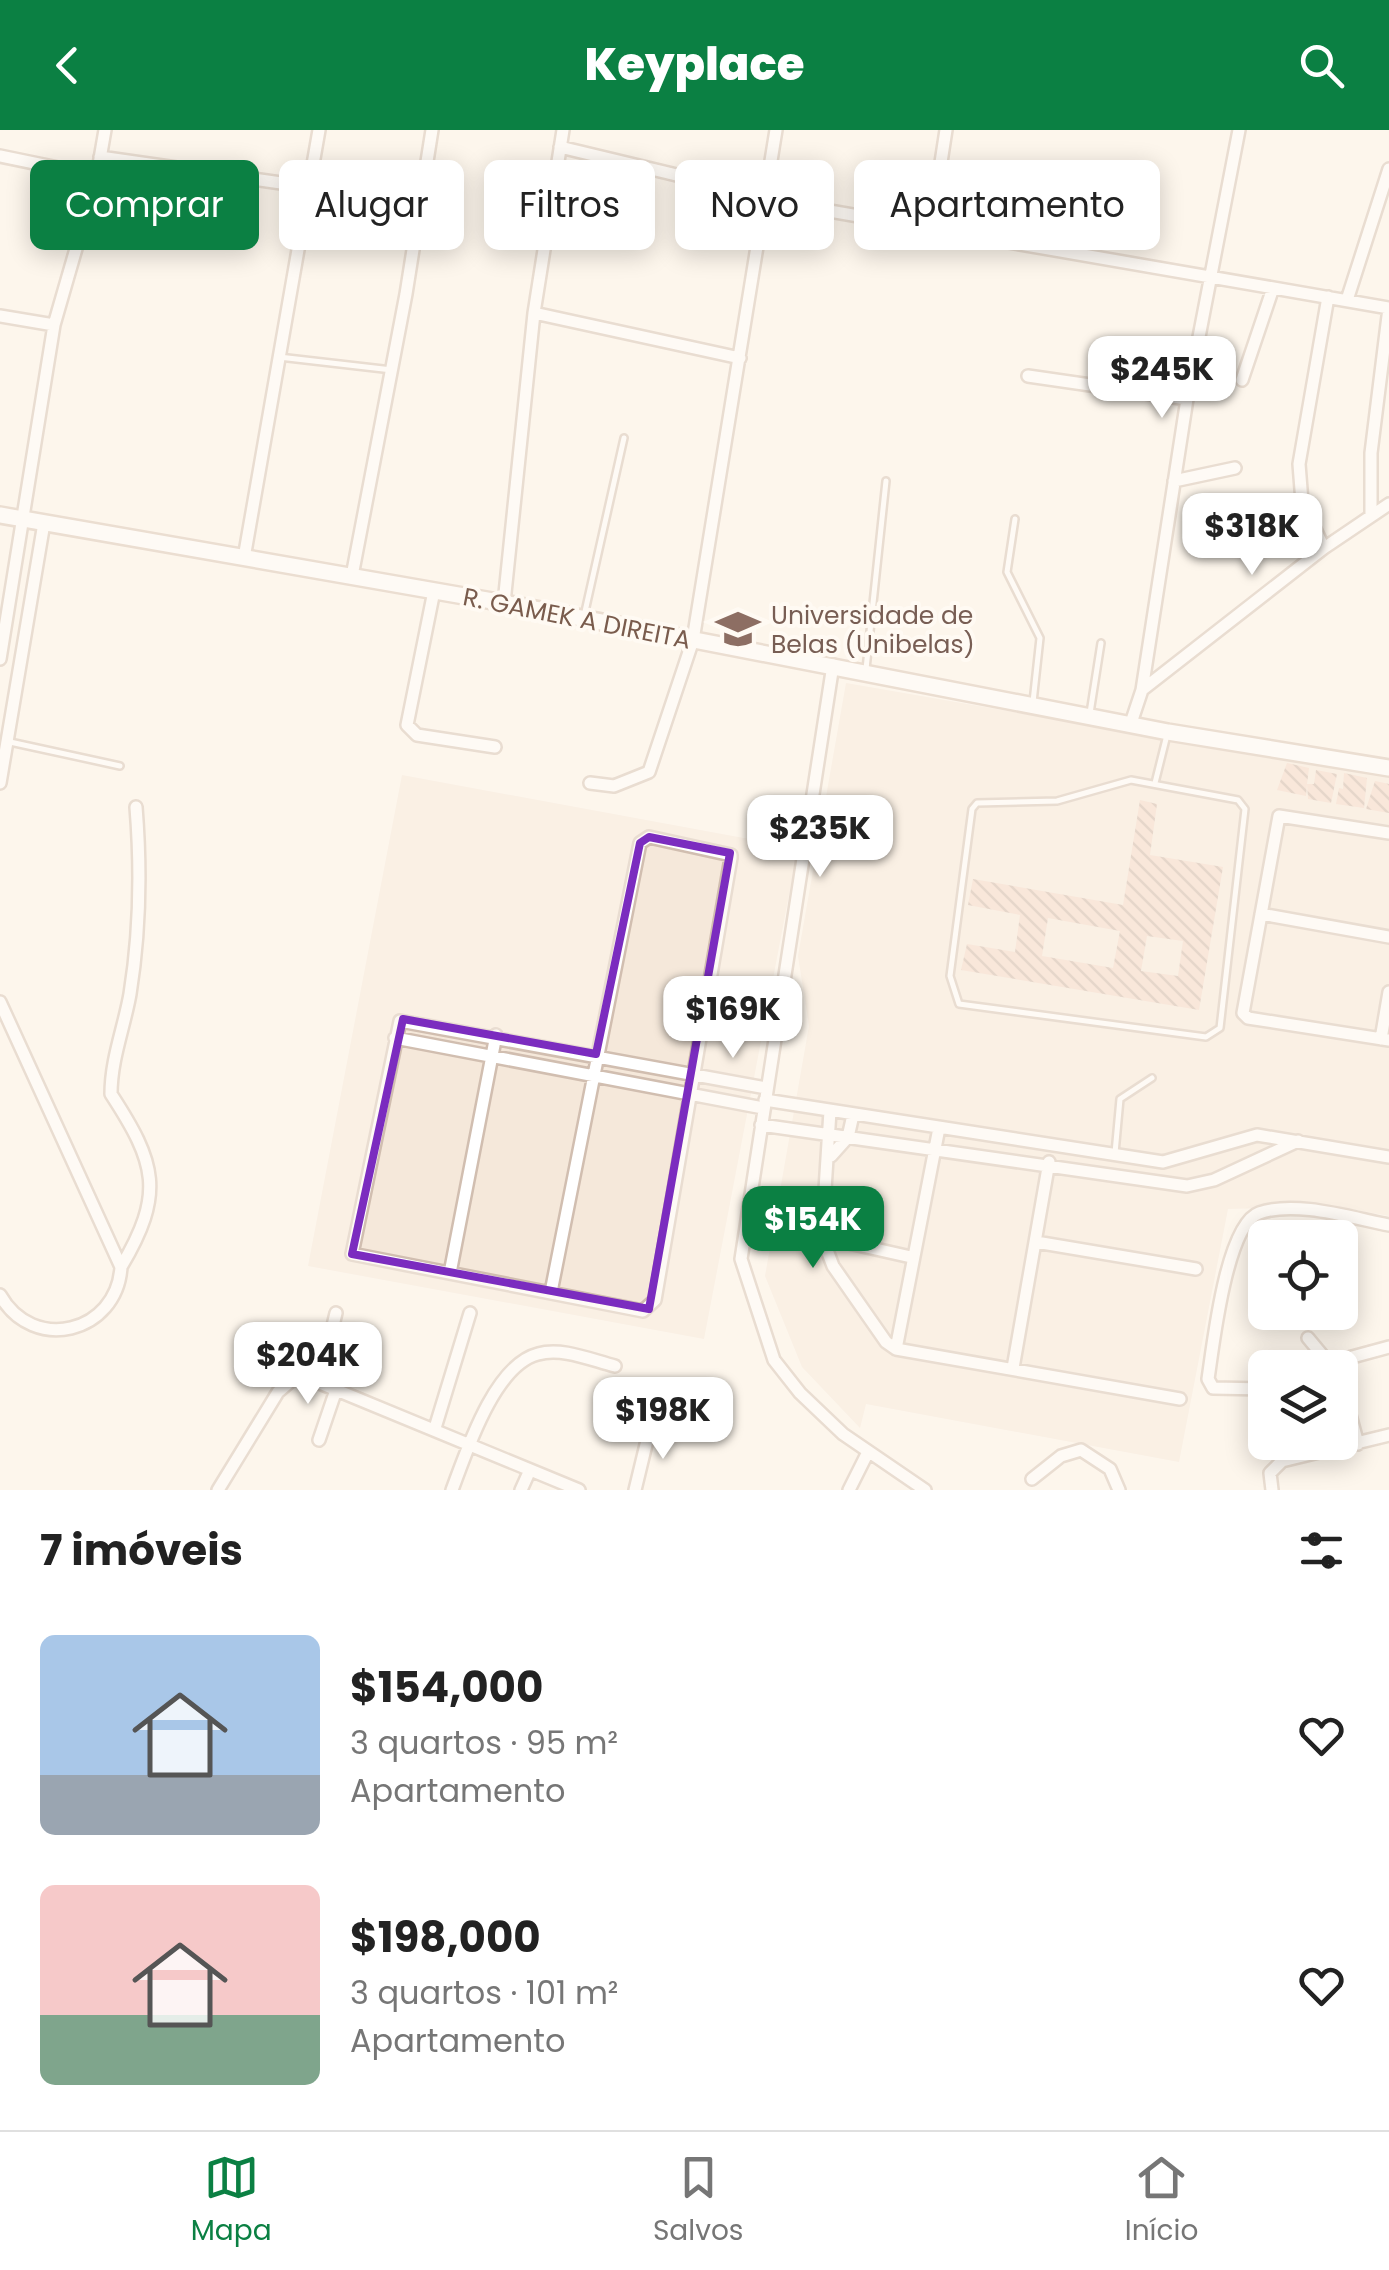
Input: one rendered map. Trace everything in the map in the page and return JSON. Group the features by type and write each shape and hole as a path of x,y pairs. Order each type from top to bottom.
{"main road":[{"name":"R. GAMEK A DIREITA","path":"0,515 504,603 1168,732 1389,768"}],"street":[{"path":"100,160 105,130"},
{"path":"314,160 320,130"},
{"path":"352,576 392,370 432,130"},
{"path":"504,603 534,313 563,130"},
{"path":"772,160 776,130"},
{"path":"941,160 946,130"},
{"path":"1131,723 1142,690 1186,399 1238,130"},
{"path":"560,147 675,175"},
{"path":"0,156 30,162"},
{"path":"100,157 279,184"},
{"path":"1348,300 1389,169"},
{"path":"0,659 54,325 76,250"},
{"path":"244,558 297,250"},
{"path":"590,783 614,786 649,772 693,640 757,250"},
{"path":"1059,250 1389,308 1372,453 1371,515"},
{"path":"1242,380 1273,288"},
{"path":"1324,548 1302,502 1299,464 1328,297"},
{"path":"534,313 740,358"},
{"path":"0,316 54,325"},
{"path":"1028,376 1186,399"},
{"path":"1174,482 1235,468"},
{"path":"1142,690 1324,548 1389,504"},
{"path":"0,783 44,523"},
{"path":"434,591 406,725 417,734 494,747"},
{"path":"833,665 741,1259 757,1318 774,1360 800,1394 868,1452 925,1490"},
{"path":"0,1295 20,1320 47,1331 76,1329 111,1302 120,1267 148,1218 146,1164 132,1122 110,1094 134,949 140,876 136,806"},
{"path":"1389,833 1279,816 1244,1018 1385,1040 1389,992"},
{"path":"551,1292 596,1054 640,843 649,837 728,852 731,858 693,1074 690,1095 652,1305 642,1311 358,1257 352,1251 398,1024 407,1019 596,1054 693,1074 765,1099"},
{"path":"1262,914 1389,937"},
{"path":"0,1002 120,1267"},
{"path":"450,1273 496,1036"},
{"path":"396,1038 690,1095 765,1099 1115,1156 1172,1162 1257,1136 1389,1157"},
{"path":"830,1111 822,1237 833,1266 875,1330 896,1349 1180,1400"},
{"path":"830,1156 848,1138 853,1115"},
{"path":"761,1125 1186,1186 1214,1180 1298,1141"},
{"path":"896,1349 911,1256 939,1128"},
{"path":"1013,1368 1052,1148"},
{"path":"1248,1389 1213,1388 1208,1379 1232,1254 1242,1229 1252,1217 1276,1210 1389,1225"},
{"path":"822,1237 911,1256"},
{"path":"1036,1242 1196,1268"},
{"path":"320,1380 336,1312"},
{"path":"435,1428 470,1313"},
{"path":"1308,1338 1319,1350"},
{"path":"1358,1357 1389,1347"},
{"path":"452,1490 493,1394 527,1358 556,1352 615,1366"},
{"path":"218,1490 278,1392 292,1380 320,1380 580,1490"},
{"path":"319,1440 337,1387"},
{"path":"636,1490 650,1424"},
{"path":"1358,1444 1389,1435"},
{"path":"1032,1479 1061,1456 1081,1450 1110,1468 1119,1490"},
{"path":"849,1490 868,1452"},
{"path":"1272,1490 1270,1472 1290,1460"},
{"path":"521,1490 530,1470"}],"lane":[{"path":"276,356 392,370"},
{"path":"584,618 624,438"},
{"path":"866,672 886,481"},
{"path":"1015,520 1007,572 1040,638 1032,706"},
{"path":"1089,716 1100,643"},
{"path":"1155,784 1168,732"},
{"path":"7,741 120,766"},
{"path":"1117,781 1155,784 1238,800 1246,809 1220,1028 1206,1037 958,1004 950,976 972,809 977,803 1057,800 1117,781"},
{"path":"1115,1156 1120,1098 1152,1078"}],"highlighted area":[{"path":"649,837 730,853 649,1309 352,1254 403,1019 596,1054 640,843"}],"shaded area":[{"path":"846,683 1389,777 1389,1216 1334,1206 1228,1209 1179,1462 866,1404 860,1428 802,1367 765,1276 809,1026 798,956"},
{"path":"402,775 798,848 704,1339 308,1266"}],"building":[{"path":"1287,763 1309,768 1306,796 1277,790"},
{"path":"1316,770 1337,774 1331,803 1308,799 1307,784 1314,784"},
{"path":"1344,773 1367,778 1364,808 1336,804 1339,788 1343,789"},
{"path":"1375,781 1389,784 1389,813 1366,809"},
{"path":"1140,800 1157,804 1150,855 1223,867 1199,1010 961,970 967,944 1015,952 1020,915 968,905 973,879 1123,905","holes":["1048,918 1120,931 1113,968 1042,956","1147,936 1183,941 1178,976 1141,971"]}],"place":[{"name":"Universidade de Belas (Unibelas)","path":"738,629"}]}
